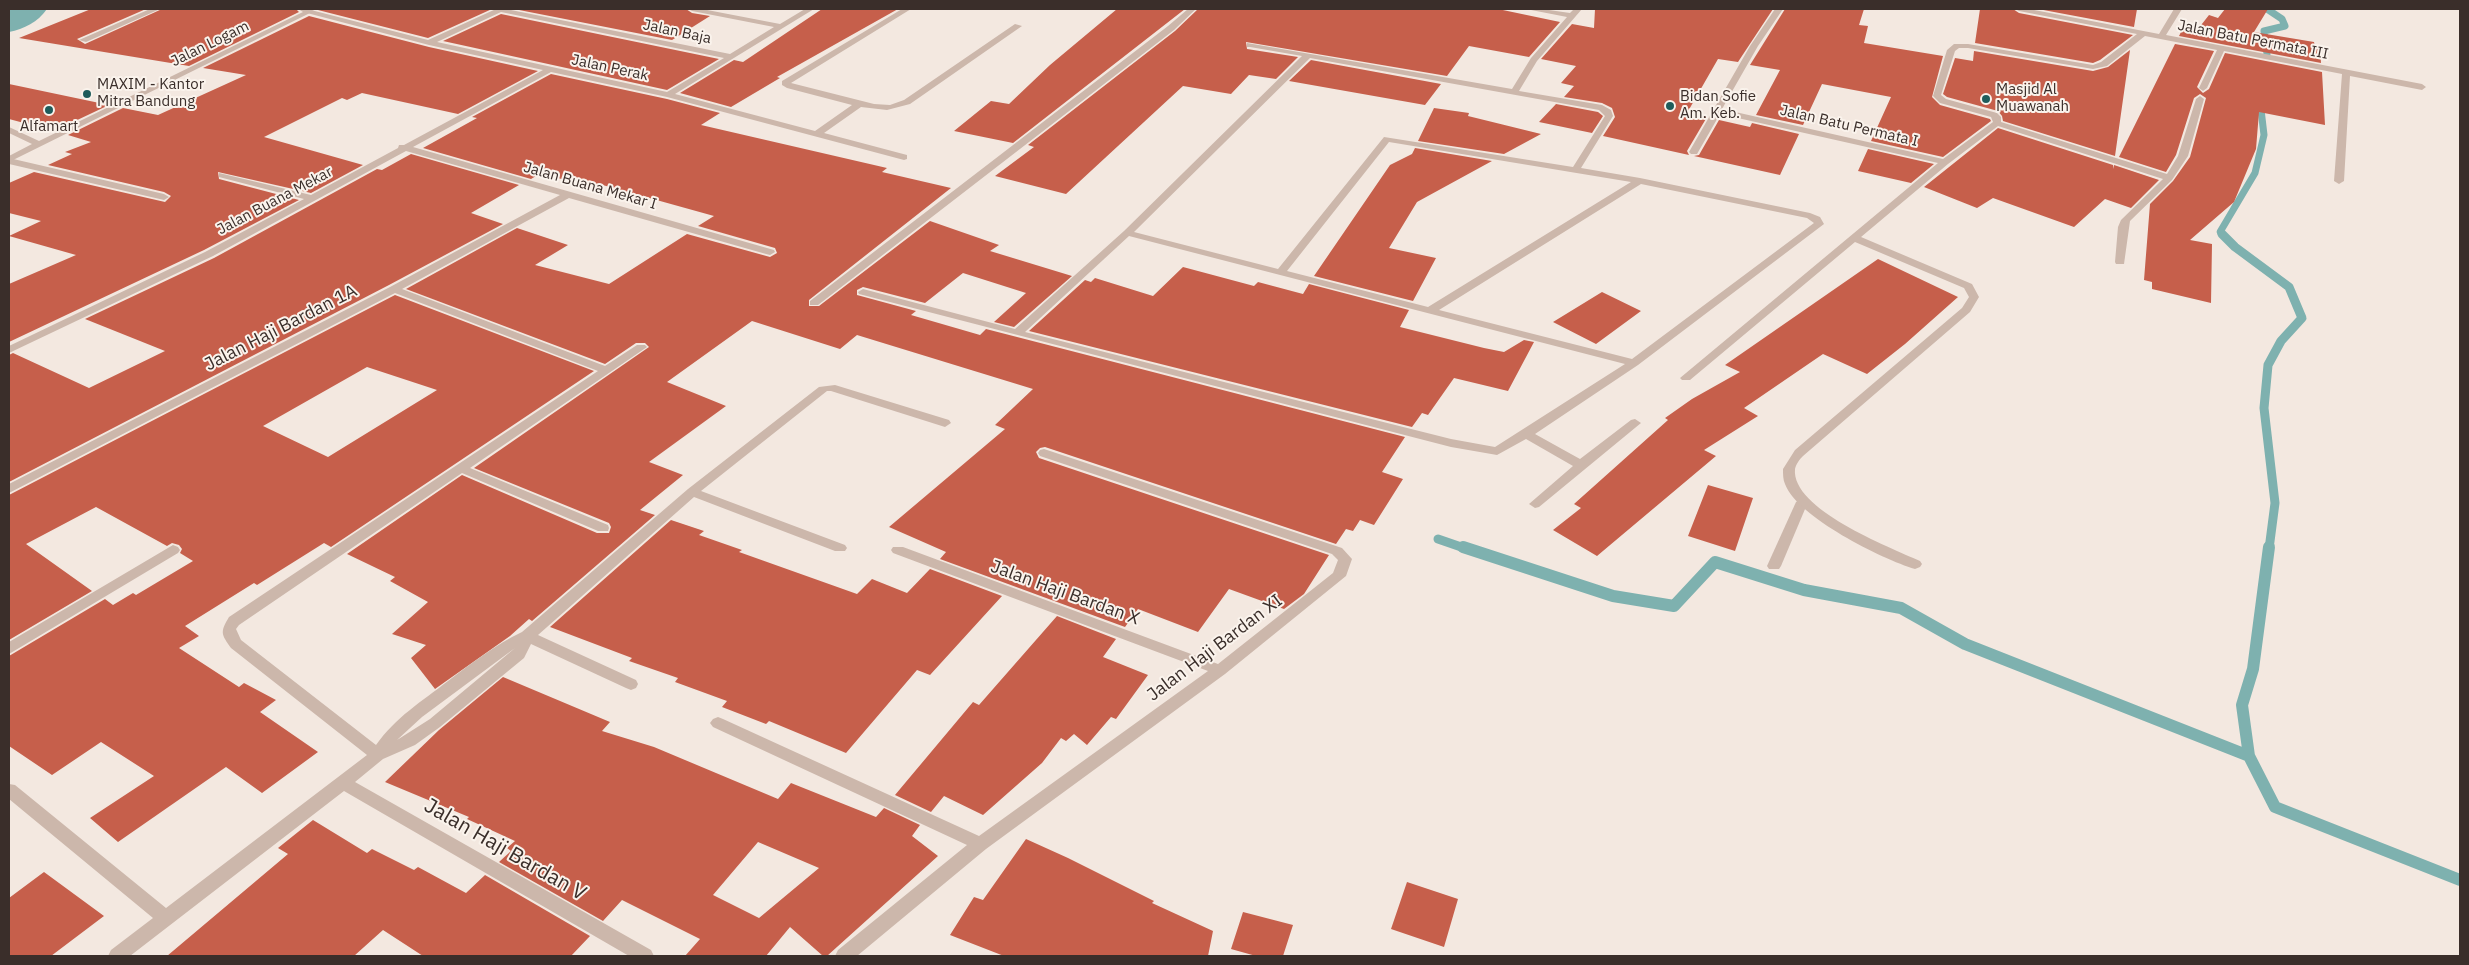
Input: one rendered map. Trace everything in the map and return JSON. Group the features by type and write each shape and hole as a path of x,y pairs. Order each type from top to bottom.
{"street":[{"path":"83,40 156,9"},
{"name":"Jalan Baja","path":"429,43 501,9 731,57"},
{"path":"692,9 780,26"},
{"path":"668,95 810,9"},
{"path":"907,9 785,83 790,86 883,108 907,102 1018,26"},
{"path":"814,303 1164,33 1192,9"},
{"path":"1530,9 1572,16"},
{"path":"1515,91 1534,60 1578,9"},
{"path":"1694,152 1754,46 1779,9"},
{"name":"Jalan Batu Permata III","path":"2019,9 2079,16 2145,32 2422,87"},
{"path":"2162,35 2178,9"},
{"name":"Jalan Perak","path":"306,10 429,43 668,95 904,156"},
{"name":"Jalan Logam","path":"9,160 306,10"},
{"path":"1997,123 1997,118 1994,115 1937,96 1951,50 1957,46 1968,46 2093,67 2104,64 2145,32"},
{"path":"1250,45 1602,108 1608,112 1609,116 1576,170"},
{"path":"2203,88 2222,47"},
{"path":"1017,333 1127,233 1308,55"},
{"name":"Jalan Buana Mekar","path":"9,350 209,254 551,69"},
{"path":"2338,181 2346,72"},
{"path":"2120,262 2123,227 2126,220 2169,178 2182,156 2200,99"},
{"path":"817,134 861,103"},
{"name":"Jalan Batu Permata I","path":"1718,111 1945,162"},
{"path":"1686,378 1945,162 1997,123"},
{"path":"1997,123 2169,178"},
{"path":"9,130 39,144"},
{"path":"863,292 1017,333 1477,449 1497,450 1526,434 1634,363 1819,224 1817,219 1810,216 1640,181 1387,138 1281,272"},
{"name":"Jalan Buana Mekar I","path":"402,148 770,252"},
{"path":"9,160 164,197"},
{"path":"222,175 313,198"},
{"path":"1431,310 1640,181"},
{"name":"Jalan Haji Bardan 1A","path":"9,489 394,289 567,195"},
{"path":"1127,233 1634,363"},
{"path":"1854,238 1968,286 1974,297 1966,310 1799,453 1789,469 1793,489 1802,502 1853,534 1915,564"},
{"path":"394,289 605,370"},
{"path":"378,755 236,644 230,636 229,629 234,621 641,347"},
{"path":"117,956 378,755 410,741 434,723 519,654 527,636 692,492 822,389 831,387 945,423"},
{"path":"1535,504 1635,423"},
{"path":"1526,434 1581,465"},
{"name":"Jalan Haji Bardan XI","path":"844,956 980,844 1220,670 1339,576 1345,559 1337,551 1044,453"},
{"path":"460,468 602,528"},
{"path":"692,492 840,548"},
{"path":"1774,566 1802,502"},
{"path":"9,649 173,550"},
{"name":"Jalan Haji Bardan X","path":"898,550 1220,670"},
{"path":"527,636 631,684"},
{"path":"718,723 980,844"},
{"name":"Jalan Haji Bardan V","path":"343,783 645,956"},
{"path":"9,790 166,918"}],"building":[{"path":"91,9 146,9 77,39 85,44 162,9 296,9 299,12 189,66 19,38"},
{"path":"314,9 492,9 428,38"},
{"path":"514,9 686,9 692,13 710,16 672,40"},
{"path":"822,9 898,9 777,77 780,78 731,107 680,93 734,60 743,62"},
{"path":"1117,9 1185,9 1013,143 954,131 991,101 1009,104 1050,65"},
{"path":"1198,9 1498,9 1560,22 1529,57 1469,46 1447,76 1246,42 1247,49 1298,57 1276,79 1249,75 1231,94 1183,86 1066,194 995,176 1034,147 1028,145 1175,31"},
{"path":"1595,9 1773,9 1738,62 1718,59 1687,113 1707,117 1687,151 1689,155 1603,136 1615,117 1612,108 1602,103 1564,97 1574,86 1561,83 1576,66 1541,59 1572,24 1594,28"},
{"path":"1785,9 1864,9 1859,25 1868,26 1864,43 1943,56 1932,97 1940,105 1990,119 1991,121 1943,157 1871,141 1891,97 1822,84 1803,125 1756,115 1780,70 1750,65"},
{"path":"1980,9 2013,9 2019,13 2133,35 2100,60 2093,63 1975,43"},
{"path":"2038,9 2137,9 2134,27"},
{"path":"2225,9 2268,9 2254,32 2314,42 2315,47 2320,48 2321,63 2179,36 2184,26 2198,29 2209,15 2218,18"},
{"path":"501,14 719,59 667,90 443,41"},
{"path":"309,16 429,47 538,71 458,114 362,93 347,100 342,98 264,137 363,165 311,193 218,172 219,179 299,200 204,250 9,342 9,284 76,255 9,236 41,221 9,213 9,183 34,172 165,202 171,196 164,192 48,165 72,154 65,152 91,142 68,135 123,108 158,115 246,75 203,68"},
{"path":"2175,44 2214,51 2197,87 2203,93 2209,89 2225,53 2322,72 2325,125 2259,112 2256,149 2234,202 2190,240 2212,244 2211,303 2152,289 2152,282 2144,280 2150,204 2173,181 2190,157 2206,98 2200,94 2194,98 2176,155 2166,172 2119,157"},
{"path":"2130,50 2115,156 2003,121 1998,111 1947,97 1943,94 1955,58 1973,61 1974,51 2093,71 2108,67"},
{"path":"1311,60 1441,84 1425,105 1289,81"},
{"path":"551,74 667,99 720,113 701,125 887,168 882,172 951,188 809,300 809,306 819,306 930,221 999,245 990,251 1072,276 1014,327 994,322 1026,293 963,273 925,303 863,287 857,290 857,295 916,311 911,315 980,335 986,329 1405,437 1382,472 1403,479 1374,525 1360,520 1353,531 1346,529 1336,544 1045,447 1040,448 1036,452 1039,458 1329,555 1304,594 1284,609 1229,589 1198,632 1138,609 1125,627 940,559 946,552 889,527 1005,429 995,425 1033,389 857,335 840,349 752,321 667,382 726,406 649,462 683,475 640,510 655,515 532,621 529,619 510,636 435,689 411,658 426,645 392,634 428,602 390,581 395,577 347,554 462,475 597,533 609,533 611,527 609,523 474,468 649,347 645,343 636,343 605,364 406,289 517,228 568,245 535,265 609,284 687,234 770,257 777,253 775,248 698,226 714,216 599,184 592,188 541,173 531,179 423,148 477,118 472,117"},
{"path":"9,84 109,105 54,131 9,119"},
{"path":"1556,104 1598,112 1603,116 1592,133 1539,122"},
{"path":"1434,108 1469,113 1468,116 1541,134 1504,154 1418,141"},
{"path":"1719,120 1750,127 1752,123 1799,134 1780,175 1694,156 1699,155"},
{"path":"1998,128 2113,165 2113,169 2114,165 2159,180 2131,208 2105,199 2074,227 1993,198 1977,208 1924,187"},
{"path":"1415,148 1492,161 1417,202 1389,248 1436,258 1413,301 1314,276 1390,165 1412,154"},
{"path":"1868,149 1934,164 1911,183 1858,171"},
{"path":"411,154 519,185 471,213 503,224 9,482 9,355 13,353 89,388 165,351 85,319 214,258 377,169 382,170"},
{"path":"1878,259 1958,297 1905,344 1867,374 1823,354 1744,408 1758,416 1704,450 1716,456 1597,556 1553,530 1581,508 1574,504 1668,420 1665,418 1692,399 1740,372 1725,365"},
{"path":"1183,267 1254,286 1258,282 1303,294 1309,284 1409,310 1400,327 1484,348 1504,352 1524,340 1534,342 1508,391 1454,378 1428,415 1422,413 1412,427 1029,331 1085,280 1091,282 1095,278 1153,296"},
{"path":"1602,292 1641,311 1596,344 1553,322"},
{"path":"395,295 594,371 331,547 324,543 257,585 254,583 185,626 199,636 179,648 239,687 244,683 276,700 260,712 318,752 262,793 226,767 118,842 90,818 154,776 101,742 52,775 9,746 9,656 105,599 113,605 133,593 136,595 193,561 180,553 182,549 179,545 172,543 167,546 96,507 26,544 92,591 9,640 9,495","holes":["367,367 437,390 328,457 263,426"]},
{"path":"1708,485 1753,498 1735,551 1688,536"},
{"path":"671,520 704,531 699,535 742,550 739,552 857,594 872,579 907,593 930,569 1002,596 930,675 917,670 846,753 769,721 766,724 722,707 727,701 675,682 678,678 629,661 632,658 550,627"},
{"path":"1057,616 1116,639 1103,657 1148,675 1116,719 1111,717 1087,745 1074,734 1066,741 1061,738 1042,763 983,815 944,796 931,812 895,795 973,702 979,705"},
{"path":"503,677 610,722 602,731 654,747 778,799 791,783 876,817 884,808 920,825 912,836 938,856 827,956 823,956 790,927 766,956 685,956 700,939 622,900 603,921 499,862 511,851 507,848 515,841 467,819 469,817 385,782 439,730","holes":["758,842 819,868 759,918 713,895"]},
{"path":"313,820 367,853 372,849 414,870 418,867 466,893 485,875 590,936 571,956 423,956 383,930 354,956 167,956 288,854 278,848"},
{"path":"1026,839 1154,901 1152,903 1213,931 1208,956 1004,956 950,935 974,897 983,900"},
{"path":"44,872 104,916 51,956 9,956 9,898"},
{"path":"1407,882 1458,899 1444,947 1391,929"},
{"path":"1243,912 1293,925 1283,956 1256,956 1231,949"}],"waterway":[{"path":"9,21 28,9"},
{"path":"2267,9 2282,19 2285,26 2264,31 2267,54"},
{"path":"2260,101 2264,135 2255,173 2220,232 2235,247 2289,287 2302,318 2281,341 2268,365 2264,408 2275,503 2269,549"},
{"path":"1438,539 1467,549"},
{"path":"1463,547 1613,596 1674,606 1715,562 1804,590 1901,608 1965,644 2249,756"},
{"path":"2249,756 2242,705 2253,669 2269,547"},
{"path":"2249,756 2275,807 2460,880"}],"place":[{"name":"MAXIM - Kantor Mitra Bandung","path":"87,94"},
{"name":"Masjid Al Muawanah","path":"1986,99"},
{"name":"Bidan Sofie Am. Keb.","path":"1670,106"},
{"name":"Alfamart","path":"49,110"}]}
